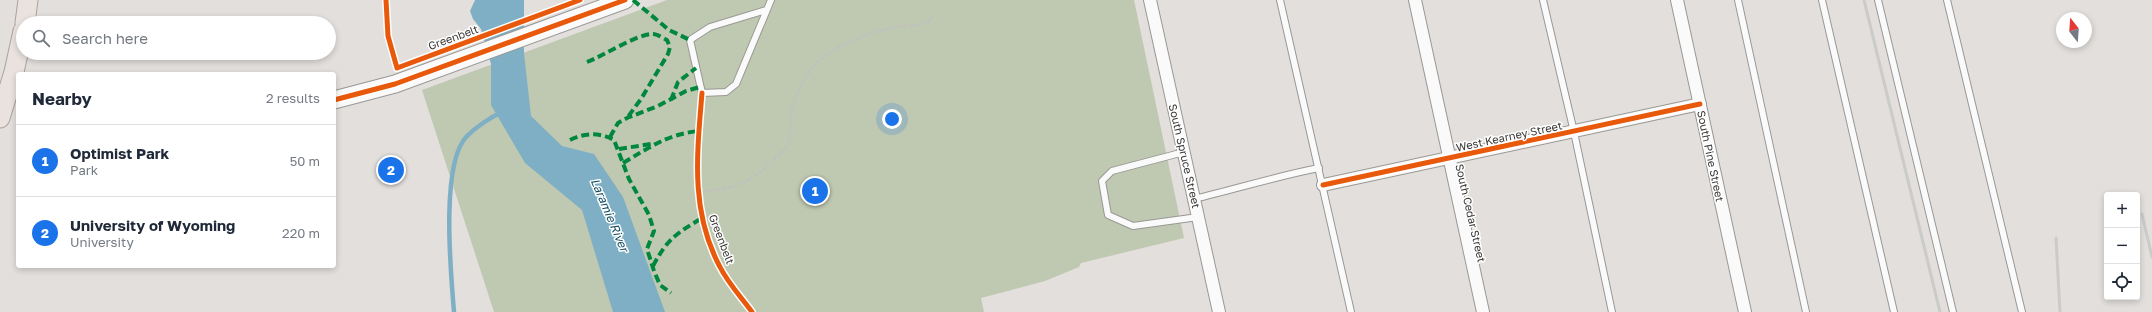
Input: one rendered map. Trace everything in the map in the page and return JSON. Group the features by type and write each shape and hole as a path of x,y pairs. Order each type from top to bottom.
{"main road":[{"path":"26,16 28,0"},
{"path":"18,72 20,60"},
{"path":"0,118 16,78"}],"street":[{"path":"336,100 381,89 624,0"},
{"name":"South Spruce Street","path":"1150,0 1219,312"},
{"name":"South Cedar Street","path":"1415,0 1448,159 1483,312"},
{"name":"South Pine Street","path":"1677,0 1745,312"},
{"name":"West Kearney Street","path":"1323,184 1448,159 1700,104"}],"lane":[{"path":"766,10 710,27 690,40 702,93 726,92 736,84 771,0"},
{"path":"1280,0 1351,312"},
{"path":"1543,0 1574,132 1612,312"},
{"path":"1738,0 1806,312"},
{"path":"1822,0 1894,312"},
{"path":"1878,0 1953,312"},
{"path":"1947,0 2022,312"},
{"path":"1184,152 1112,171 1102,181 1104,198 1108,215 1133,226 1198,217"},
{"path":"1194,199 1238,189 1279,175 1319,168"}],"path":[{"path":"698,192 726,189 745,183 763,171 779,154 789,143 792,113 801,86 818,61 843,46 863,37 895,27 921,26 931,20 932,15"}],"green space":[{"path":"667,0 1134,0 1184,238 1081,263 1079,267 1045,281 981,298 984,312 494,312 422,90"}],"water":[{"name":"Laramie River","path":"475,0 524,0 524,53 531,116 562,146 594,154 623,197 665,312 613,312 582,210 525,163 491,105 491,64 481,29 473,19 470,11"}],"waterway":[{"path":"454,312 449,220 453,170 459,150 467,136 484,122 502,112"}],"railway":[{"path":"1864,0 1940,312"},
{"path":"2142,214 2152,257"},
{"path":"2056,238 2060,312"}],"marked path":[{"path":"633,0 669,30 690,40"},
{"path":"587,62 639,37 655,34 667,40 670,47 668,54 641,99 627,118"},
{"path":"671,100 678,82 696,68"},
{"path":"610,137 618,123 658,106 686,91 700,87"},
{"path":"623,163 668,138 699,131"},
{"path":"570,140 592,134 609,137 614,140 629,179 649,215 654,231 647,249 654,271 660,285 671,293"},
{"path":"619,149 651,144"},
{"path":"653,266 663,249 673,238 685,228 702,218"}],"cycle path":[{"name":"Greenbelt","path":"386,0 388,36 397,68 580,0"},
{"path":"336,99 395,84 625,0"},
{"name":"Greenbelt","path":"702,93 698,138 698,182 704,225 710,246 723,273 752,312"},
{"path":"1323,185 1700,104"}],"place":[{"name":"University of Wyoming","path":"391,170"},
{"name":"Optimist Park","path":"815,191"}]}
